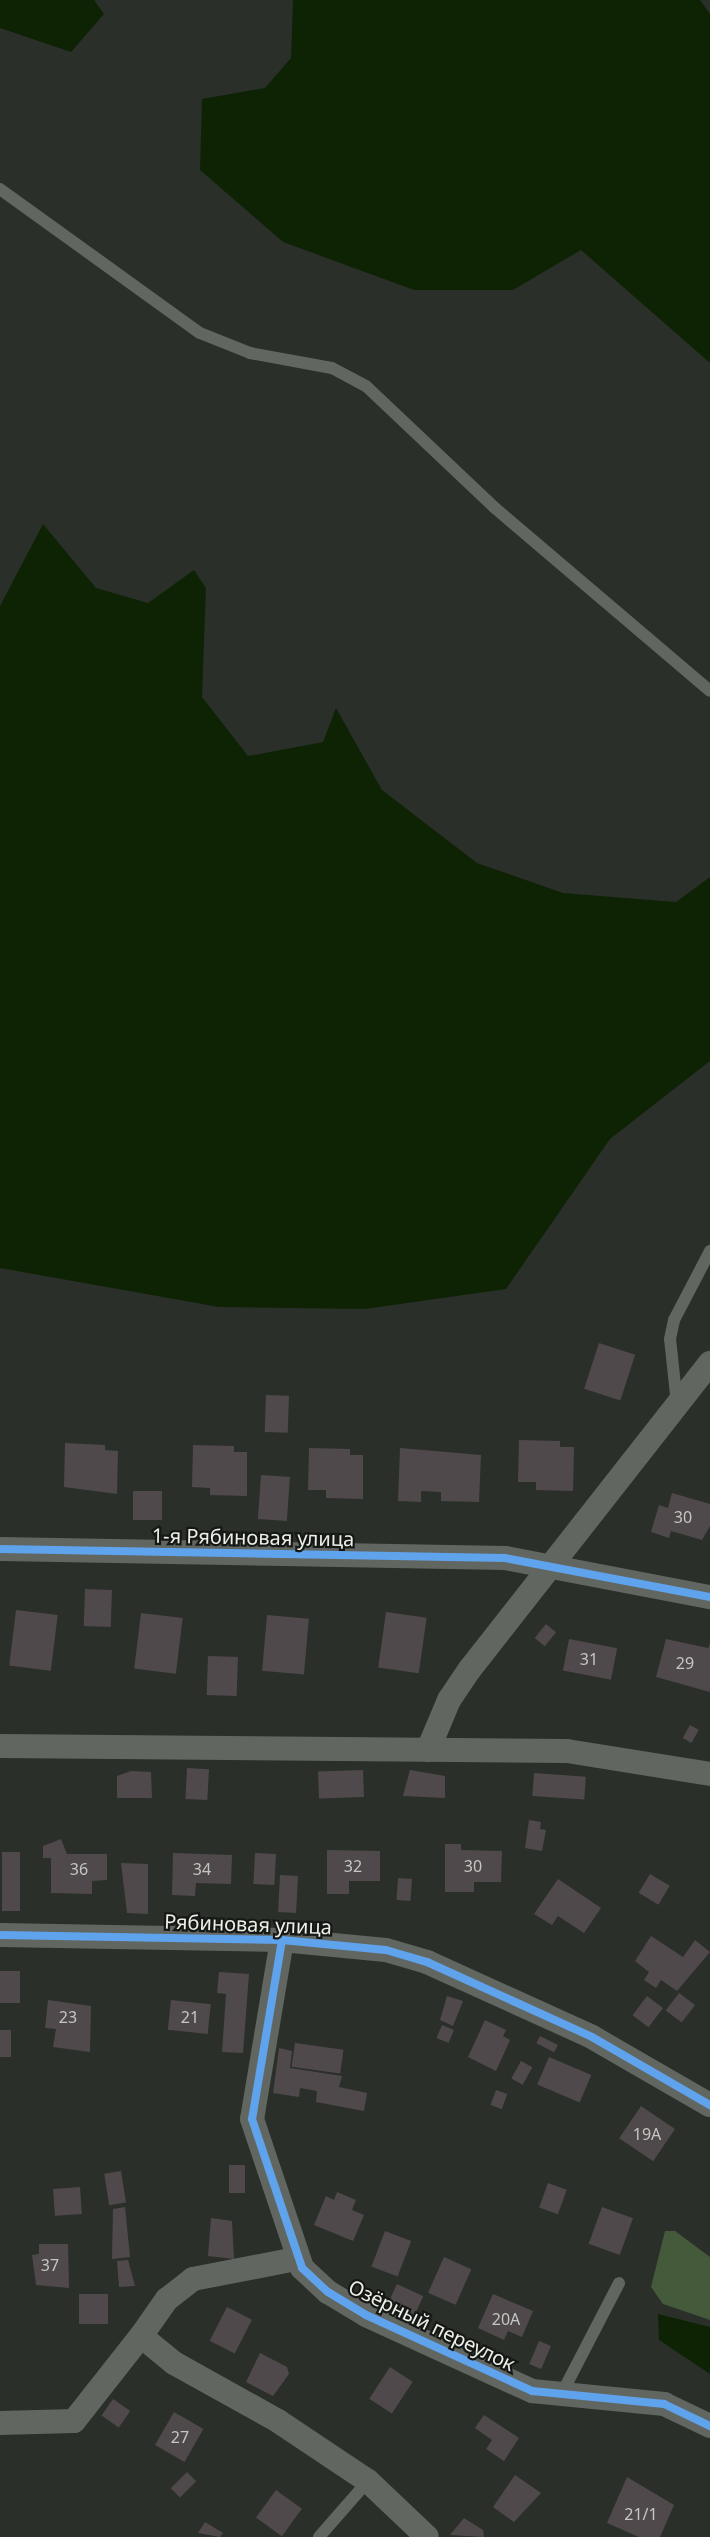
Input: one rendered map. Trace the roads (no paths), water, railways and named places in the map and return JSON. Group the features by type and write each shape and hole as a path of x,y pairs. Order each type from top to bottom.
{"street":[{"path":"428,1750 454,1692 710,1363"},
{"name":"1-я Рябиновая улица","path":"0,1549 505,1558 553,1563 710,1597"},
{"path":"0,1746 597,1753 710,1774"},
{"name":"Рябиновая улица","path":"0,1935 282,1940 351,1944 427,1962 592,2037 710,2105"},
{"name":"Озёрный переулок","path":"282,1940 252,2119 296,2259 328,2292 366,2316 532,2391 560,2396 676,2406 710,2426"},
{"path":"0,2423 74,2421 141,2337 167,2299 193,2279 296,2259"},
{"path":"141,2337 174,2363 278,2421 368,2481 427,2537"}],"lane":[{"path":"0,189 200,333 250,353 332,368 366,386 495,508 710,691"},
{"path":"677,1405 670,1339 674,1320 710,1251"},
{"path":"560,2396 619,2283"},
{"path":"320,2537 368,2481"}]}
